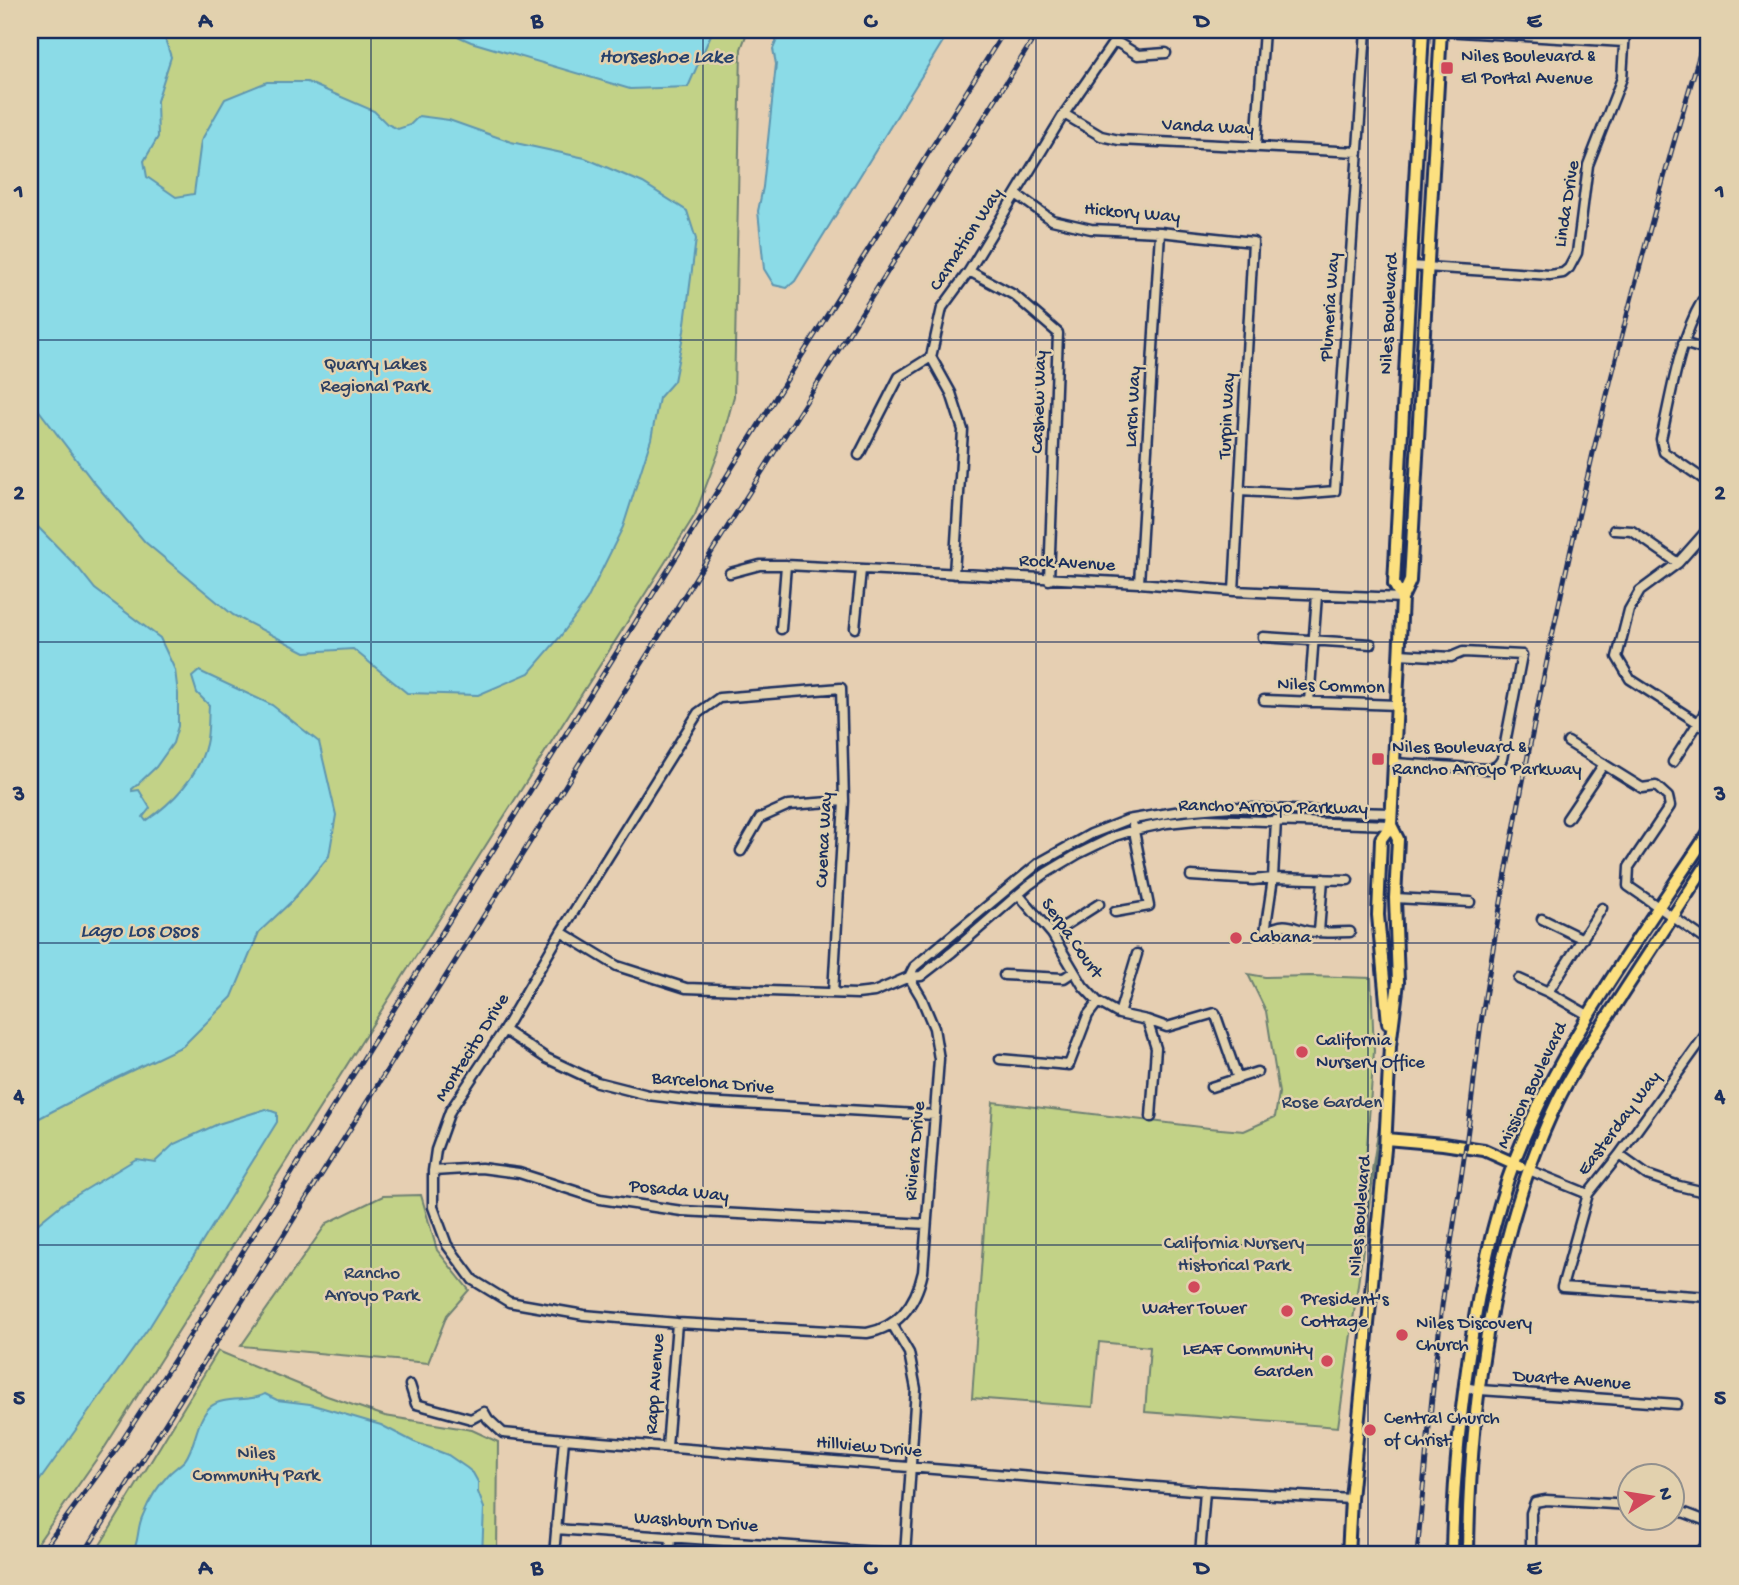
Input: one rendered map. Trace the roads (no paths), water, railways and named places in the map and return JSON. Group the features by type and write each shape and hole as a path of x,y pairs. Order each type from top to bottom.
{"main road":[{"name":"Niles Boulevard","path":"1402,598 1394,583 1425,30"},
{"name":"Niles Boulevard","path":"1390,1046 1377,915 1381,839 1391,825 1392,813 1402,598 1410,581 1441,30"},
{"name":"Niles Boulevard","path":"1348,1555 1386,1139 1390,1046 1398,982 1395,898 1398,839 1391,825"},
{"name":"Mission Boulevard","path":"1452,1555 1454,1488 1464,1387 1481,1281 1499,1204 1524,1137 1588,1016 1709,832"},
{"name":"Mission Boulevard","path":"1468,1555 1480,1390 1498,1280 1517,1206 1538,1144 1560,1097 1602,1026 1709,861"},
{"path":"1386,1139 1443,1143 1485,1150 1529,1170"}],"street":[{"name":"Carnation Way","path":"931,357 942,308 969,271 1065,114 1122,30"},
{"path":"1256,145 1264,30"},
{"name":"Plumeria Way","path":"1239,491 1298,494 1335,491 1366,30"},
{"path":"1425,30 1624,42"},
{"name":"Linda Drive","path":"1410,266 1550,275 1563,273 1569,268 1577,253 1588,165 1622,78 1625,30"},
{"path":"1115,41 1138,55 1166,53"},
{"name":"Vanda Way","path":"1065,114 1101,136 1119,139 1357,152"},
{"name":"Hickory Way","path":"1016,194 1052,220 1091,229 1160,232 1253,242"},
{"name":"Larch Way","path":"1139,583 1160,232"},
{"name":"Turpin Way","path":"1234,591 1253,242"},
{"name":"Cashew Way","path":"969,271 1014,295 1058,333 1049,580"},
{"path":"1702,301 1690,322 1683,343 1661,439 1664,452 1709,483"},
{"path":"1683,343 1709,351"},
{"path":"859,455 899,377 931,357 951,393 963,430 954,574"},
{"path":"1709,528 1678,563 1640,591 1629,610 1617,657 1630,679 1709,730"},
{"path":"1614,530 1632,531 1678,563"},
{"name":"Rock Avenue","path":"730,573 760,565 786,565 1402,598"},
{"path":"781,629 786,565"},
{"path":"855,628 861,570"},
{"path":"1309,702 1317,595"},
{"path":"1263,637 1371,645"},
{"path":"1394,763 1488,769 1499,765 1521,655 1463,652 1451,657 1399,654"},
{"name":"Cuenca Way","path":"833,993 844,802 841,688"},
{"name":"Montecito Drive","path":"841,688 719,698 698,713 561,932 504,1030 450,1111 436,1150 433,1208 447,1245 473,1280 509,1302 584,1315 677,1323 867,1333 879,1331 892,1324"},
{"name":"Niles Common","path":"1264,700 1397,705"},
{"path":"1673,762 1709,706"},
{"path":"1568,742 1642,788 1656,786 1668,797 1670,806 1629,867 1628,886 1709,942"},
{"path":"1567,819 1604,764"},
{"path":"741,851 760,818 789,805 844,802"},
{"name":"Rancho Arroyo Parkway","path":"909,977 914,967 1039,863 1091,834 1132,820 1160,814 1232,807 1392,813"},
{"path":"1277,810 1273,878 1265,932 1279,925 1314,932 1350,932"},
{"path":"1115,912 1149,906 1132,820"},
{"name":"Rancho Arroyo Parkway","path":"561,932 617,966 686,988 857,994 874,992 909,977 921,976 1046,873 1115,836 1167,823 1197,820 1391,825"},
{"path":"1191,876 1253,880 1348,880"},
{"path":"1319,932 1323,879"},
{"name":"Serpa Court","path":"1019,895 1052,934 1073,972 1098,1002 1119,1014 1167,1027 1215,1013 1238,1079"},
{"path":"1395,898 1470,902"},
{"path":"1052,934 1099,904"},
{"path":"1548,992 1602,908"},
{"path":"1542,919 1583,939"},
{"path":"1119,1014 1137,954"},
{"path":"1004,975 1064,978 1073,972"},
{"name":"Riviera Drive","path":"892,1324 912,1304 923,1272 939,1059 934,1028 909,977"},
{"path":"1519,979 1548,992 1588,1016"},
{"path":"1000,1059 1069,1065 1088,1015 1098,1002"},
{"path":"1147,1020 1156,1048 1151,1117"},
{"name":"Barcelona Drive","path":"504,1030 546,1058 597,1082 648,1095 704,1102 935,1115"},
{"name":"Easterday Way","path":"1709,1030 1588,1194 1562,1287 1709,1297"},
{"path":"1211,1087 1257,1072"},
{"path":"1619,1155 1647,1175 1709,1193"},
{"name":"Posada Way","path":"433,1171 481,1168 519,1173 600,1199 682,1211 926,1224"},
{"path":"1529,1170 1588,1194"},
{"name":"Rapp Avenue","path":"667,1447 677,1323"},
{"path":"892,1324 909,1353 916,1389 905,1555"},
{"name":"Hillview Drive","path":"410,1385 415,1404 471,1419 484,1412 503,1433 1205,1491 1352,1499"},
{"name":"Duarte Avenue","path":"1464,1387 1677,1404"},
{"path":"554,1555 564,1439"},
{"path":"1200,1555 1205,1491"},
{"path":"1531,1555 1531,1513 1535,1502 1546,1500 1616,1504"},
{"path":"1686,1513 1709,1522"},
{"name":"Washburn Drive","path":"556,1530 671,1537 808,1552 916,1555"},
{"path":"670,1555 671,1537"},
{"path":"1698,1555 1709,1541"}],"water":[{"path":"30,30 162,30 171,57 157,101 158,137 144,161 147,177 176,197 194,194 201,141 225,99 267,82 307,82 374,111 387,124 398,129 410,125 419,116 449,120 511,142 585,158 643,183 687,211 696,239 684,331 674,381 659,398 651,439 623,527 587,600 529,673 478,695 407,693 353,649 305,652 233,615 145,542 92,480 31,400"},
{"name":"Horseshoe Lake","path":"444,30 713,30 688,87 630,89 471,42"},
{"path":"781,30 950,30 795,281 787,288 774,285 764,269 758,211 776,64 773,49"},
{"name":"Lago Los Osos","path":"30,515 34,523 95,589 160,638 175,670 178,726 173,743 156,767 132,789 139,790 150,808 143,817 146,821 183,788 202,756 208,735 209,705 197,693 192,677 199,671 272,705 319,742 336,815 329,856 292,901 259,932 232,997 183,1046 30,1123"},
{"path":"266,1109 277,1113 277,1122 150,1326 30,1494 30,1230 62,1204 136,1159 155,1162 174,1144 218,1124"},
{"name":"Niles Community Park","path":"265,1394 277,1400 310,1404 381,1425 448,1455 467,1468 478,1482 478,1492 484,1508 482,1555 131,1555 148,1504 165,1479 185,1460 205,1412 222,1401"}],"railway":[{"path":"39,1555 118,1447 197,1325 1005,30"},
{"path":"83,1555 1039,30"},
{"path":"1417,1555 1441,1314 1482,1015 1529,752 1553,631 1609,389 1639,268 1707,30"}],"place":[{"name":"Niles Boulevard & El Portal Avenue","path":"1447,68"},
{"name":"Niles Boulevard & Rancho Arroyo Parkway","path":"1378,759"},
{"name":"Cabana","path":"1236,938"},
{"name":"California Nursery Office","path":"1302,1052"},
{"name":"Water Tower","path":"1194,1287"},
{"name":"President's Cottage","path":"1287,1311"},
{"name":"Niles Discovery Church","path":"1402,1335"},
{"name":"LEAF Community Garden","path":"1327,1361"},
{"name":"Central Church of Christ","path":"1370,1430"}],"park label":[{"name":"Quarry Lakes Regional Park","path":"375,376"},
{"name":"Rose Garden","path":"1332,1103"},
{"name":"California Nursery Historical Park","path":"1234,1255"},
{"name":"Rancho Arroyo Park","path":"372,1285"}]}
